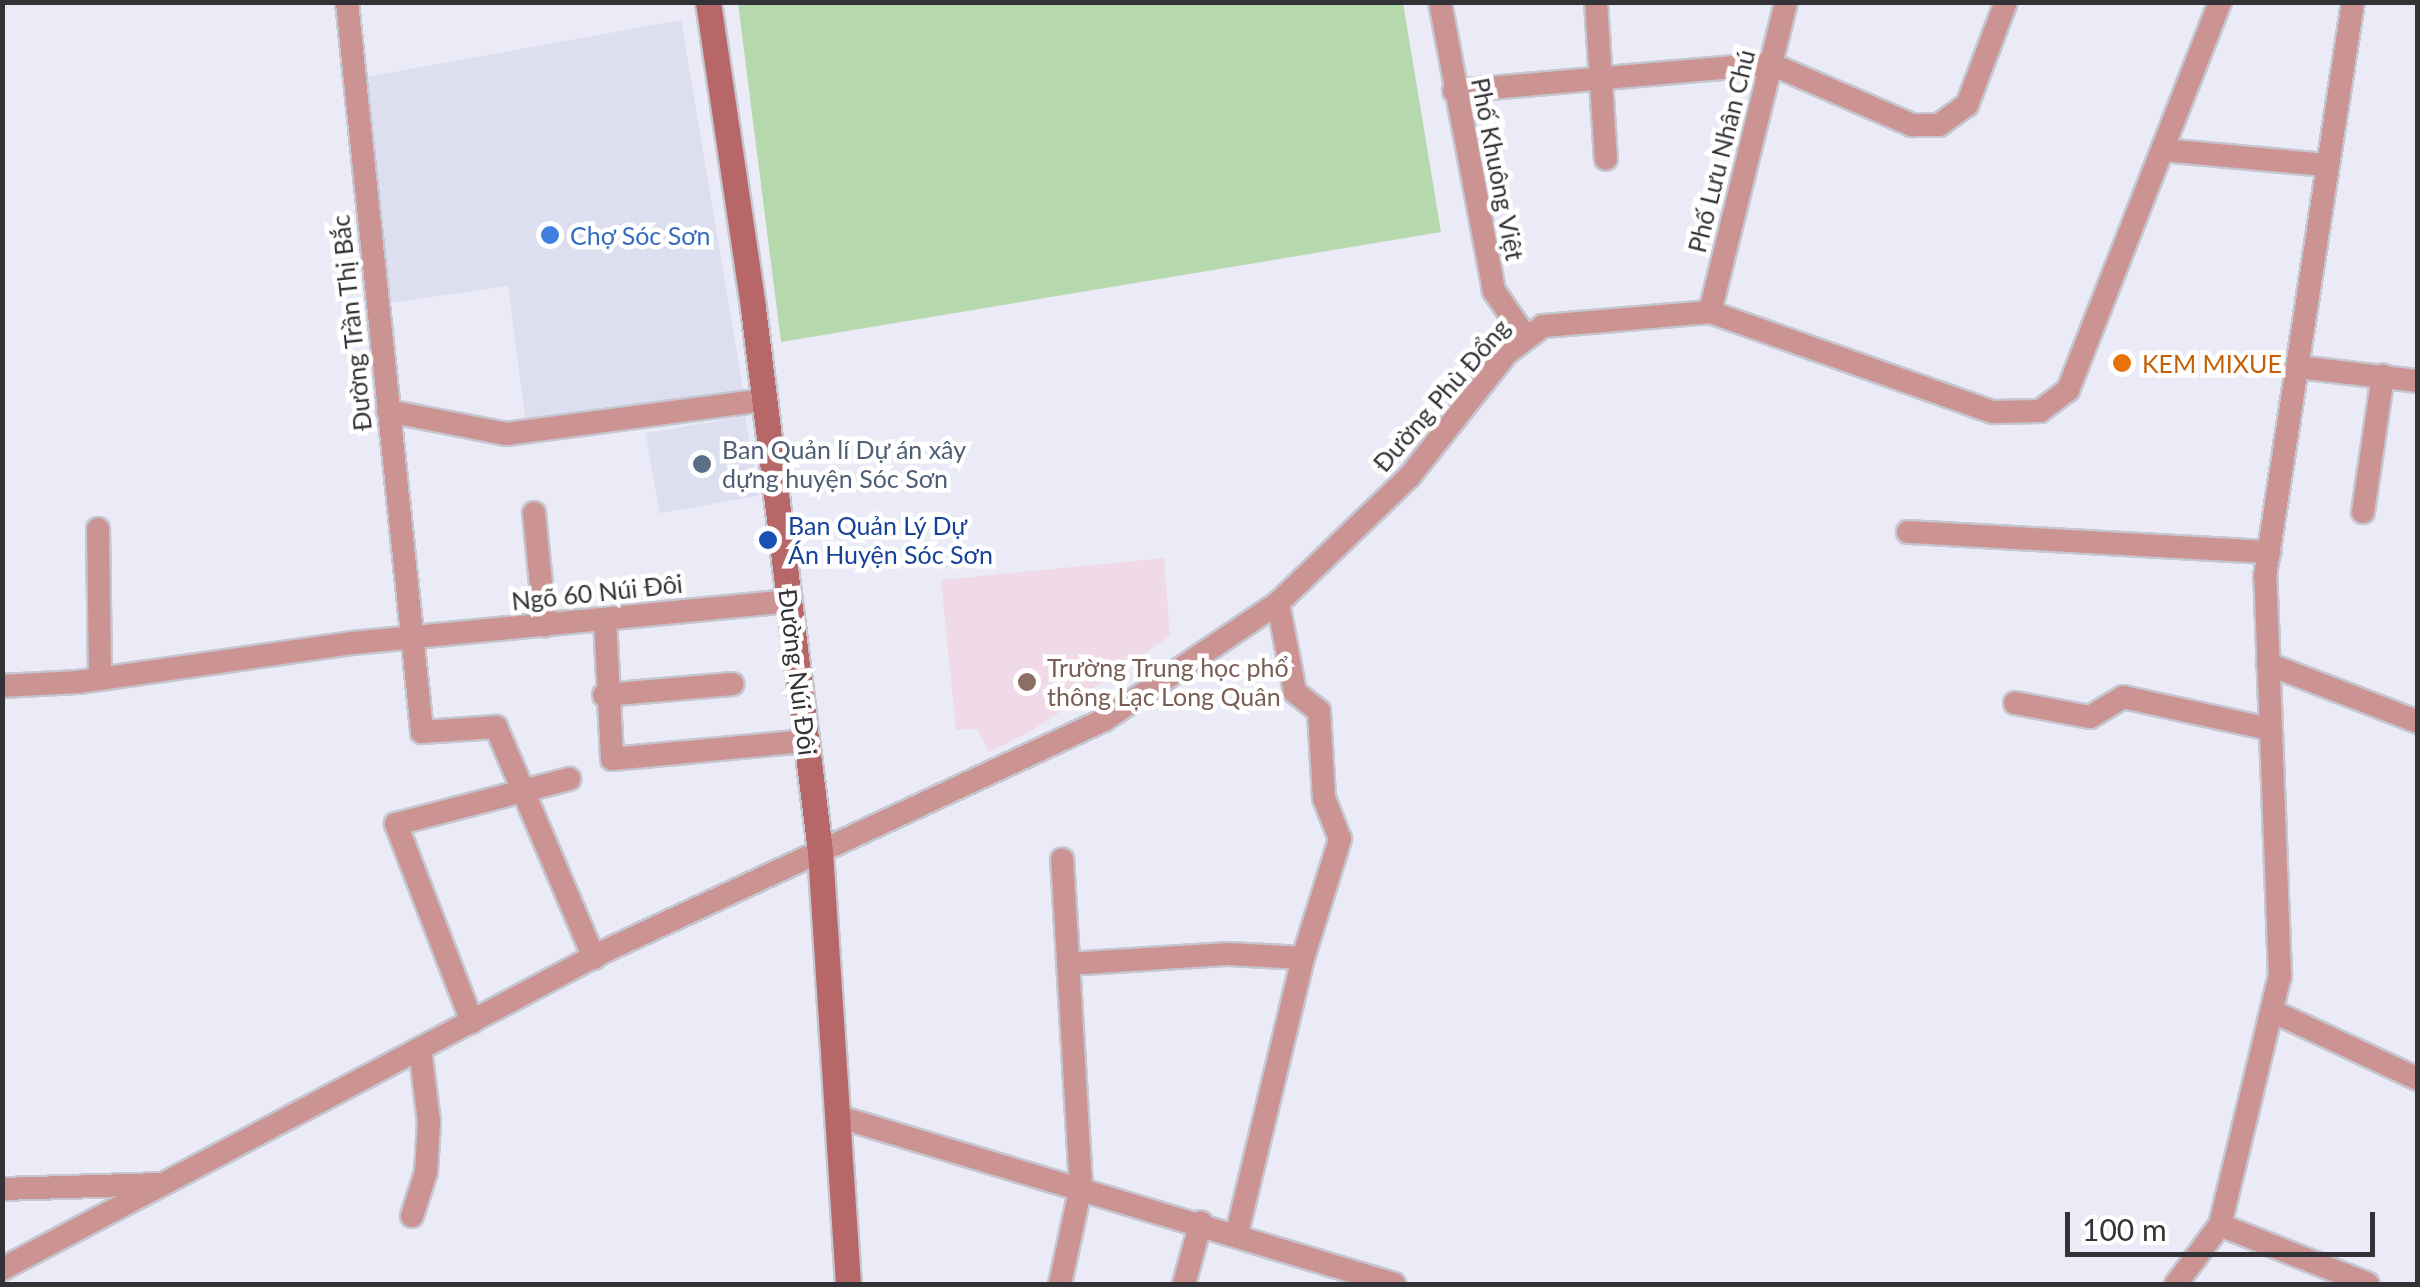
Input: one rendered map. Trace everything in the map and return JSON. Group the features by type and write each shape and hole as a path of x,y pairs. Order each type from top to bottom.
{"main road":[{"name":"Đường Núi Đôi","path":"708,2 764,400 820,852 848,1284"}],"street":[{"name":"Đường Trần Thị Bắc","path":"348,2 422,732 490,723 525,790"},
{"name":"Phố Khuông Việt","path":"1440,2 1494,291 1525,336"},
{"path":"1596,2 1606,159"},
{"name":"Phố Lưu Nhân Chú","path":"1710,312 1786,2"},
{"path":"1454,91 1771,64 1912,125 1939,125 1967,105 2006,2"},
{"name":"Đường Phù Đổng","path":"2,1269 594,958 820,852 970,788 1104,720 1278,604 1409,477 1525,336 1564,320 1710,312 1993,412 2040,411 2068,390 2220,2"},
{"path":"2176,1284 2220,1225 2280,976 2268,664 2269,552 2352,2"},
{"path":"2162,150 2325,165"},
{"path":"2298,366 2418,381"},
{"path":"2363,512 2383,376"},
{"path":"388,411 506,434 764,400"},
{"path":"534,514 545,626"},
{"path":"98,529 100,679"},
{"path":"1908,532 2269,552"},
{"name":"Ngõ 60 Núi Đôi","path":"2,686 100,679 410,637 789,601"},
{"path":"1236,1232 1304,958 1340,839 1324,798 1319,712 1295,692 1278,604"},
{"path":"605,619 608,753 620,760 807,742"},
{"path":"2268,664 2418,722"},
{"path":"604,695 733,684"},
{"path":"2015,703 2090,717 2123,697 2270,730"},
{"path":"472,1022 396,824 568,779"},
{"path":"525,790 594,958"},
{"path":"1060,1284 1081,1186 1062,860"},
{"path":"1068,964 1229,954 1304,958"},
{"path":"2272,1011 2418,1080"},
{"path":"412,1216 426,1172 430,1122 420,1049"},
{"path":"836,1116 1236,1232 1381,1282"},
{"path":"2,1189 163,1184"},
{"path":"1184,1284 1201,1222"},
{"path":"2220,1225 2368,1284"}],"shaded area":[{"name":"Chợ Sóc Sơn","path":"681,20 745,401 527,431 508,286 390,303 366,77"},
{"name":"Ban Quản lí Dự án xây dựng huyện Sóc Sơn","path":"745,416 759,496 660,513 646,434"},
{"name":"Trường Trung học phổ thông Lạc Long Quân","path":"1164,558 1170,636 1032,731 989,752 977,729 956,730 941,580"}],"green space":[{"path":"738,3 1403,3 1441,232 781,342"}],"place":[{"name":"Chợ Sóc Sơn","path":"550,235"},
{"name":"KEM MIXUE","path":"2122,363"},
{"name":"Ban Quản lí Dự án xây dựng huyện Sóc Sơn","path":"702,464"},
{"name":"Ban Quản Lý Dự Án Huyện Sóc Sơn","path":"768,540"},
{"name":"Trường Trung học phổ thông Lạc Long Quân","path":"1027,682"}]}
